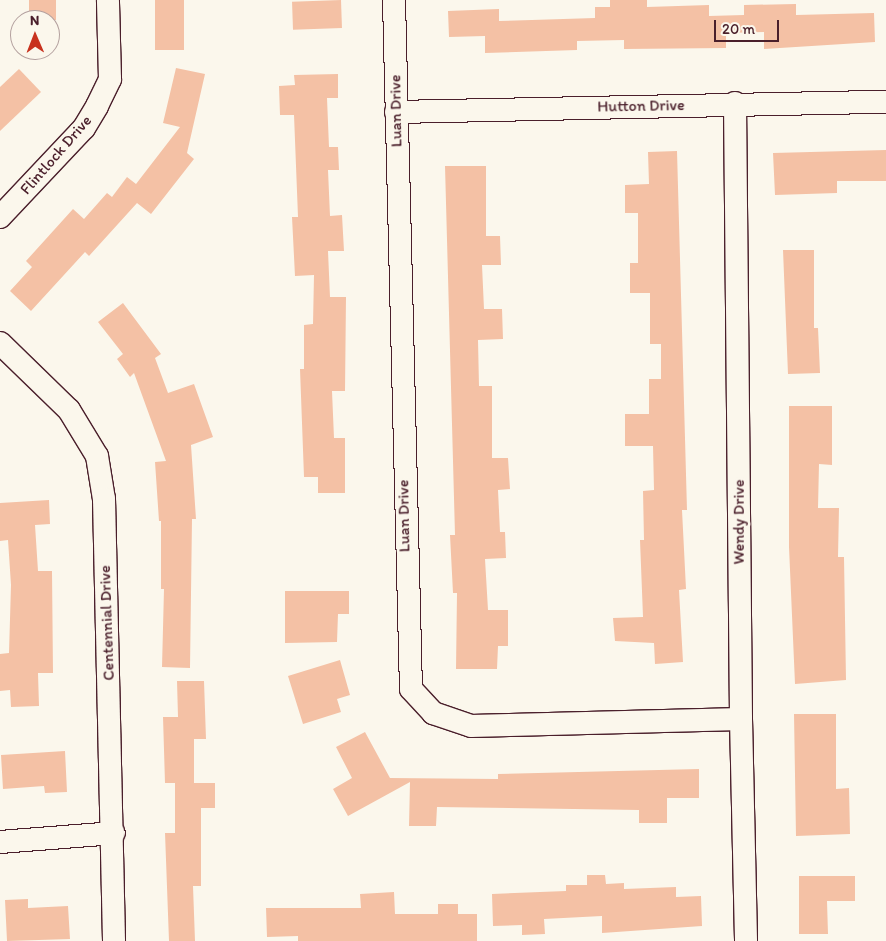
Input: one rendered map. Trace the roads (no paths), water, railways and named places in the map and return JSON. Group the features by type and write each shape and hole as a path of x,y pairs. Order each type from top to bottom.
{"street":[{"name":"Flintlock Drive","path":"0,217 84,128 97,106 110,79 108,0"},
{"name":"Luan Drive","path":"394,0 410,689 433,713 471,726 741,719"},
{"name":"Hutton Drive","path":"396,112 886,102"},
{"name":"Wendy Drive","path":"736,104 741,719 746,941"},
{"name":"Centennial Drive","path":"0,343 69,410 97,456 104,499 114,833 114,941"},
{"path":"0,842 114,833"}]}
